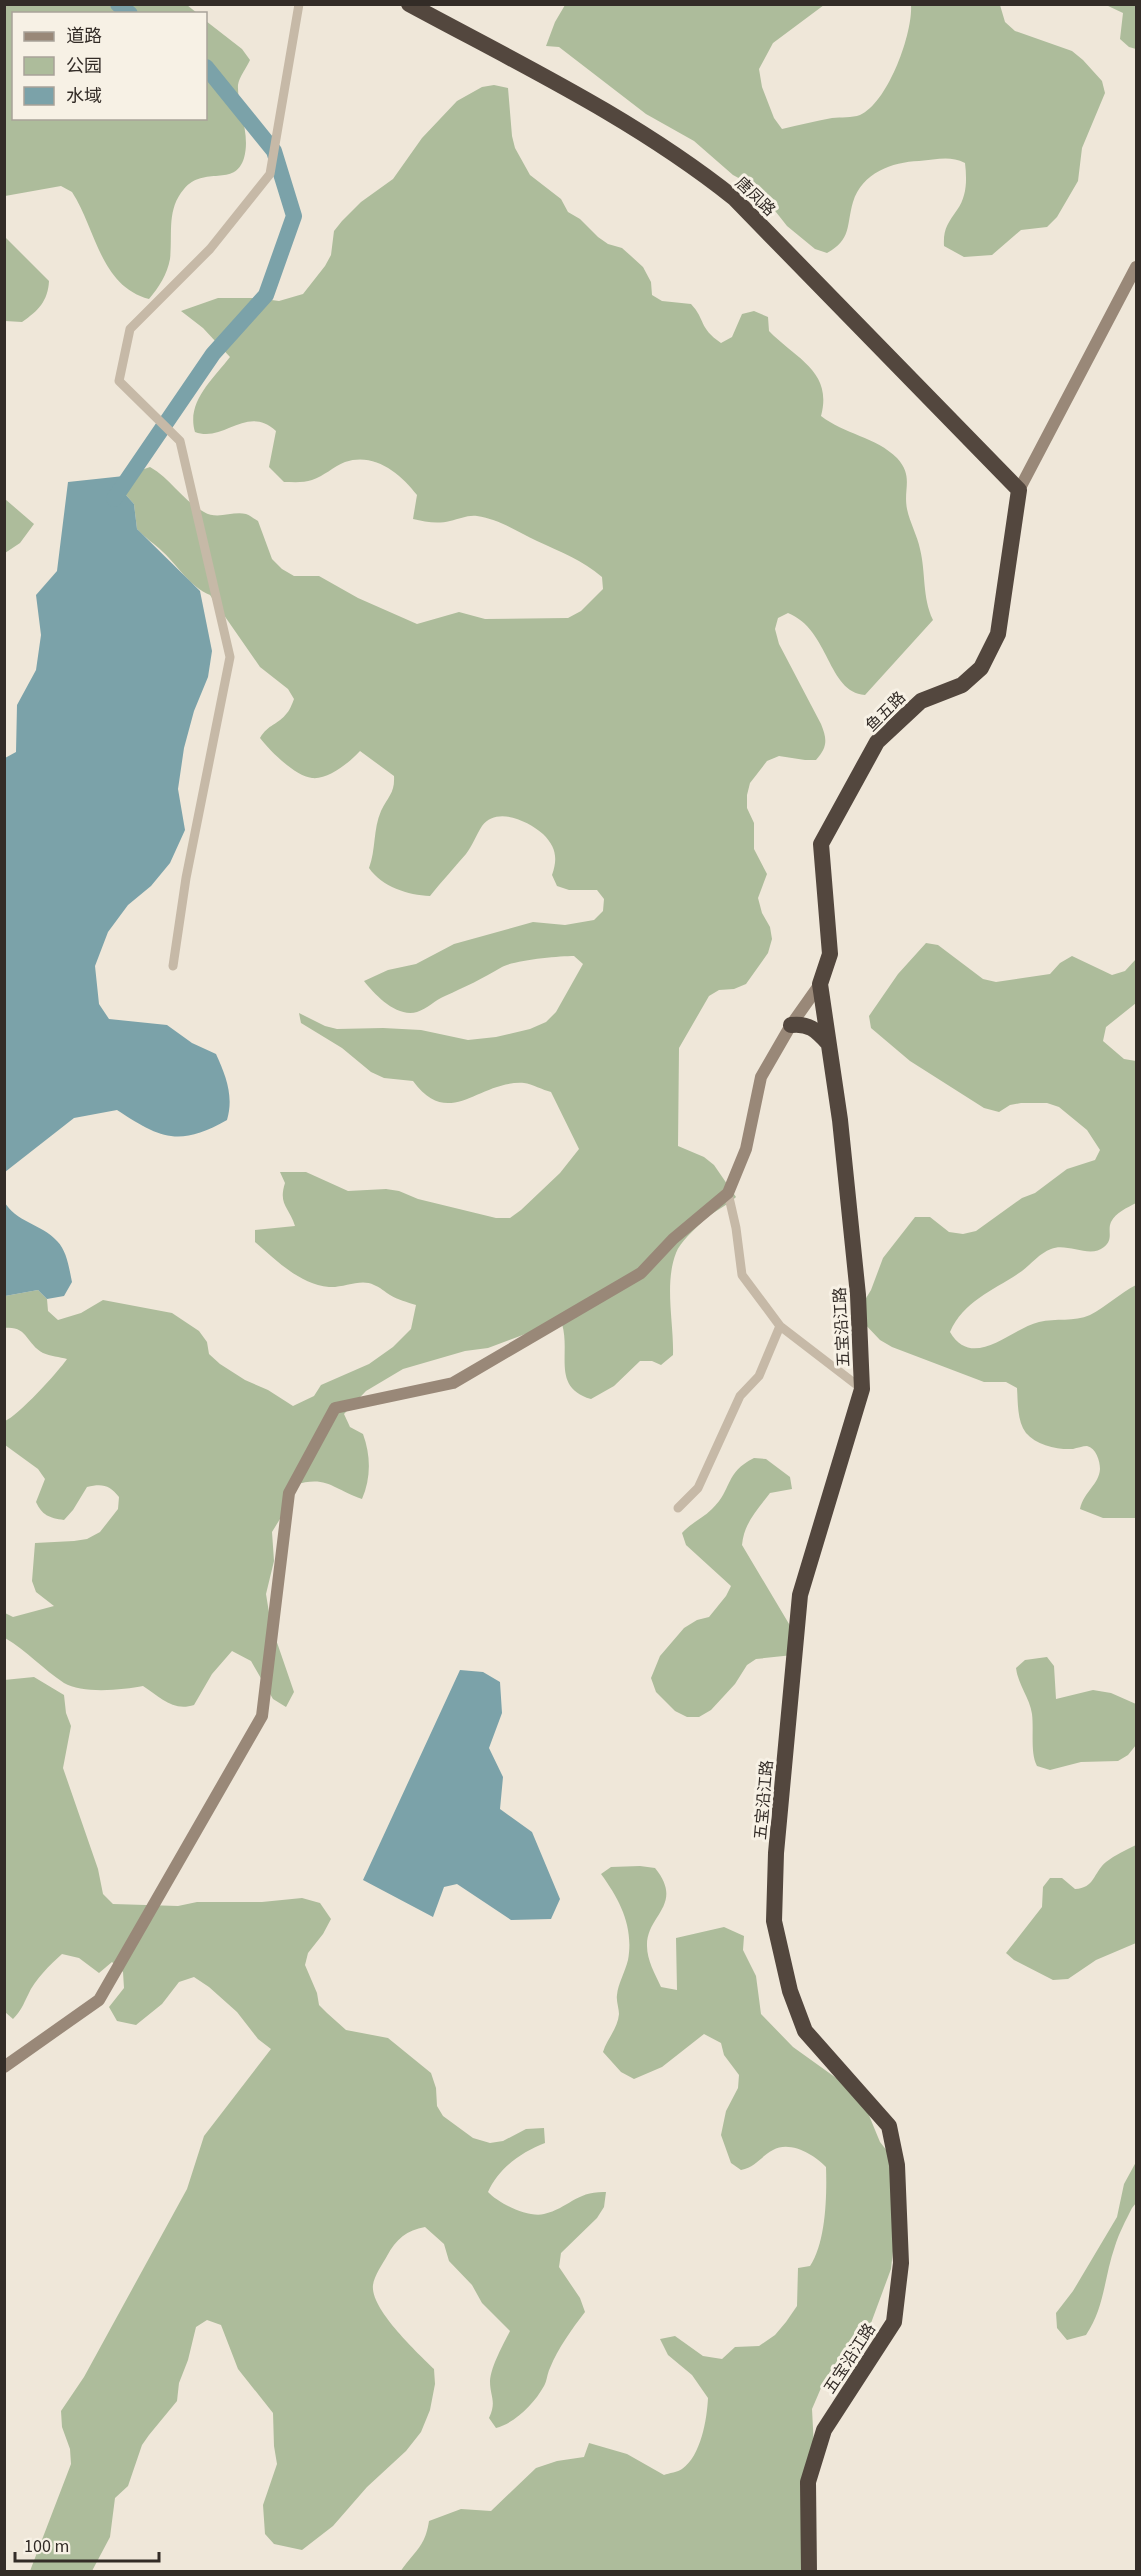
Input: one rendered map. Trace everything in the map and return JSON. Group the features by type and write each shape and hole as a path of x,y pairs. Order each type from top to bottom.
{"highway":[{"name":"唐凤路","path":"409,4 644,133 692,165 734,198 1018,490"},
{"name":"鱼五路","path":"820,984 830,954 821,844 877,742 921,701 962,686 981,668 998,634 1018,490"},
{"name":"五宝沿江路","path":"809,2571 808,2482 824,2430 894,2322 901,2263 897,2165 889,2126 805,2031 790,1991 774,1921 776,1853 801,1595 862,1389 858,1294 840,1120 820,984"},
{"path":"791,1025 803,1024 815,1029 828,1043"}],"street":[{"path":"173,966 186,878 230,657 180,441 119,381 130,329 210,249 270,174 299,4"},
{"path":"1018,490 1137,267"},
{"path":"4,2067 99,2000 262,1716 289,1493 335,1408 453,1383 641,1273 673,1239 728,1193 746,1149 760,1077 791,1025 820,984"},
{"path":"728,1193 736,1228 742,1275 780,1326 862,1389"},
{"path":"678,1508 698,1488 740,1396 759,1376 780,1326"}],"green space":[{"path":"5,5 187,5 196,12 12,12 12,120 207,120 207,22 242,49 250,60 238,85 246,139 244,158 240,167 234,172 201,178 192,182 178,197 172,214 169,265 149,299 133,292 109,269 72,192 61,186 5,196"},
{"path":"565,5 824,5 773,43 759,69 762,87 774,118 782,129 832,118 857,116 870,108 880,97 897,66 908,32 911,5 1000,5 1005,22 1015,31 1072,51 1083,60 1102,81 1105,93 1082,148 1078,181 1057,217 1047,227 1021,230 992,255 964,257 944,246 944,235 964,193 965,163 948,159 909,162 879,171 863,183 853,202 847,231 841,243 827,253 815,249 787,226 757,188 733,175 694,141 646,114 559,47 546,46 555,22"},
{"path":"1106,5 1136,5 1136,49 1129,47 1120,39 1123,13"},
{"path":"494,85 508,88 515,148 530,175 561,199 568,212 580,219 598,237 608,244 622,248 643,267 651,282 652,295 662,301 691,304 705,328 721,343 732,337 742,314 754,311 768,317 769,331 810,367 817,377 822,388 821,416 870,440 897,458 907,477 907,509 920,549 927,603 933,620 865,695 853,691 843,683 821,646 802,621 788,613 778,618 775,629 779,644 821,724 825,743 823,751 816,760 779,756 767,761 750,783 747,808 754,823 754,849 767,874 758,898 762,913 770,927 772,939 768,953 746,984 734,989 719,990 709,996 679,1048 678,1146 704,1157 714,1165 736,1197 703,1221 684,1240 676,1253 672,1265 670,1290 673,1355 661,1365 652,1361 640,1361 614,1386 591,1399 579,1394 567,1378 562,1324 528,1333 488,1348 465,1351 403,1369 366,1391 344,1414 350,1427 363,1434 367,1450 369,1467 362,1499 323,1482 305,1482 294,1485 283,1514 272,1532 274,1561 266,1594 271,1625 294,1692 286,1707 273,1699 251,1661 232,1651 212,1674 194,1705 180,1707 173,1705 143,1686 125,1689 81,1689 56,1678 5,1638 5,1613 13,1617 54,1606 36,1592 32,1581 35,1543 87,1539 100,1532 118,1509 119,1497 105,1486 87,1487 64,1520 47,1515 38,1506 36,1502 45,1479 38,1469 5,1445 5,1421 28,1403 67,1359 43,1353 23,1333 13,1328 5,1328 5,1296 38,1290 47,1299 48,1311 58,1320 81,1313 103,1300 172,1313 199,1331 207,1342 209,1354 220,1364 293,1406 314,1396 321,1385 369,1364 393,1347 411,1329 416,1305 396,1298 369,1283 329,1287 318,1285 289,1270 255,1242 255,1230 295,1226 285,1206 283,1190 285,1183 280,1172 306,1172 348,1191 386,1189 399,1191 418,1199 496,1218 510,1218 560,1173 579,1149 551,1092 524,1083 508,1084 492,1088 465,1100 452,1103 439,1102 427,1095 413,1081 384,1078 371,1072 342,1048 301,1023 299,1013 325,1026 337,1029 421,1030 468,1040 496,1037 530,1029 546,1022 556,1012 583,964 574,956 516,962 441,998 421,1011 409,1013 394,1009 374,993 364,981 388,970 416,964 454,944 533,922 565,925 594,920 603,911 604,899 597,890 569,890 557,886 552,875 555,853 547,839 529,824 504,816 488,820 482,826 466,854 430,896 396,889 374,875 369,868 378,818 392,791 394,776 360,751 332,773 312,778 298,773 270,749 260,738 266,730 284,717 294,699 288,689 260,667 210,595 190,581 137,529 134,504 125,494 124,476 150,467 204,512 214,515 246,514 258,521 272,559 282,569 294,576 319,576 358,598 417,624 459,612 485,619 568,618 581,611 603,589 602,577 587,566 493,520 473,516 441,522 413,519 417,495 403,479 386,466 376,462 356,460 345,462 312,480 284,482 269,467 276,431 265,424 255,421 245,422 216,433 195,432 193,421 198,401 209,382 230,357 203,328 181,311 218,298 257,298 279,301 303,294 331,255 334,231 342,221 361,202 393,179 422,138 457,101 482,87"},
{"path":"5,237 49,281 47,294 41,305 22,322 5,321"},
{"path":"5,499 34,524 20,543 5,553"},
{"path":"926,943 938,945 983,979 996,982 1050,974 1060,963 1072,956 1112,975 1125,971 1136,959 1136,1003 1106,1027 1103,1041 1124,1059 1136,1061 1136,1203 1113,1219 1110,1225 1110,1238 1104,1247 1085,1251 1057,1247 1047,1251 1022,1271 972,1304 963,1312 950,1332 959,1343 970,1348 981,1348 1039,1322 1090,1315 1136,1285 1136,1518 1103,1518 1080,1509 1099,1475 1100,1466 1097,1455 1087,1446 1061,1449 1041,1444 1030,1437 1021,1423 1017,1388 1006,1382 984,1382 892,1347 880,1340 861,1320 860,1308 871,1290 883,1258 915,1217 930,1217 949,1232 963,1234 976,1231 1022,1198 1035,1193 1067,1169 1095,1160 1100,1150 1087,1130 1059,1107 1047,1103 1021,1103 1010,1105 999,1112 984,1108 910,1061 871,1028 869,1016 898,974"},
{"path":"754,1458 766,1459 790,1477 792,1489 770,1493 748,1523 742,1545 795,1634 793,1655 756,1659 747,1665 735,1684 711,1710 699,1717 687,1717 675,1711 656,1692 651,1678 660,1656 684,1628 697,1620 709,1617 731,1586 686,1545 682,1533 719,1502 733,1475"},
{"path":"1047,1657 1054,1666 1056,1699 1093,1690 1111,1693 1136,1704 1136,1745 1128,1755 1118,1761 1081,1762 1050,1770 1037,1766 1034,1755 1031,1708 1016,1668 1025,1660"},
{"path":"34,1677 64,1695 66,1713 71,1726 63,1768 98,1869 103,1894 113,1904 178,1906 197,1902 262,1902 302,1898 320,1903 331,1919 308,1953 305,1965 317,1993 319,2005 346,2030 388,2038 431,2073 436,2088 437,2106 443,2116 473,2138 490,2143 503,2141 526,2129 544,2128 545,2143 511,2162 488,2192 514,2209 537,2215 553,2211 587,2194 606,2192 604,2207 597,2218 561,2253 559,2267 580,2298 585,2312 557,2353 540,2393 517,2417 496,2428 489,2418 493,2403 490,2381 495,2362 510,2331 482,2303 472,2285 449,2261 444,2244 425,2227 407,2233 394,2245 375,2278 374,2295 396,2330 434,2369 435,2384 430,2410 421,2432 406,2451 367,2487 333,2526 302,2550 274,2544 265,2534 263,2505 277,2464 273,2413 238,2369 221,2325 207,2320 196,2327 188,2360 179,2383 177,2401 142,2445 128,2486 115,2498 110,2537 92,2571 30,2571 71,2464 70,2449 62,2427 61,2411 84,2377 187,2189 204,2136 271,2049 258,2039 237,2012 194,1977 179,1982 162,2004 136,2025 117,2021 109,2007 124,1988 123,1972 112,1962 99,1973 79,1958 62,1954 39,1978 13,2019 5,2012 4,1680"},
{"path":"1136,1845 1136,1943 1096,1960 1068,1979 1053,1980 1014,1960 1006,1953 1042,1907 1043,1887 1050,1878 1062,1878 1075,1889 1082,1888 1090,1883 1106,1862"},
{"path":"611,1867 655,1868 666,1891 662,1909 648,1935 647,1946 650,1962 661,1987 677,1990 676,1938 724,1927 744,1936 743,1950 756,1976 761,2014 793,2047 839,2080 868,2113 880,2142 891,2156 893,2251 891,2269 864,2342 821,2388 812,2409 814,2448 802,2571 400,2572 422,2543 429,2521 461,2509 491,2511 536,2468 557,2461 584,2457 589,2443 627,2454 664,2475 682,2469 694,2455 702,2436 708,2398 692,2375 668,2355 660,2339 675,2336 703,2356 722,2359 735,2347 759,2346 775,2335 797,2306 798,2268 810,2266 815,2256 824,2218 826,2167 802,2150 787,2147 773,2150 746,2169 741,2170 731,2163 721,2135 726,2111 738,2088 739,2075 724,2055 721,2043 704,2034 662,2067 634,2079 621,2072 603,2052 618,2019 617,1997 628,1960 629,1936 624,1914 601,1874"},
{"path":"1136,2162 1136,2203 1123,2227 1111,2258 1097,2314 1086,2335 1067,2340 1057,2328 1056,2313 1073,2291 1117,2217 1124,2184"}],"water":[{"path":"124,476 125,494 134,504 137,529 200,591 212,651 208,677 194,711 184,748 178,789 185,830 170,863 151,886 128,905 108,932 95,966 99,1004 109,1019 167,1025 192,1043 216,1054 228,1086 229,1111 227,1120 210,1129 183,1136 158,1133 117,1110 74,1118 5,1172 5,758 16,752 17,705 36,670 41,635 36,595 57,571 68,482"},
{"path":"4,1201 15,1214 51,1235 60,1245 67,1260 72,1282 64,1296 47,1299 38,1290 5,1296"},
{"path":"460,1670 483,1672 500,1682 502,1713 489,1748 503,1777 500,1809 532,1832 560,1899 551,1919 511,1920 457,1884 444,1887 433,1917 363,1880"}],"waterway":[{"path":"118,4 128,12"},
{"path":"114,499 213,354 266,295 294,216 274,151 207,68"}]}
